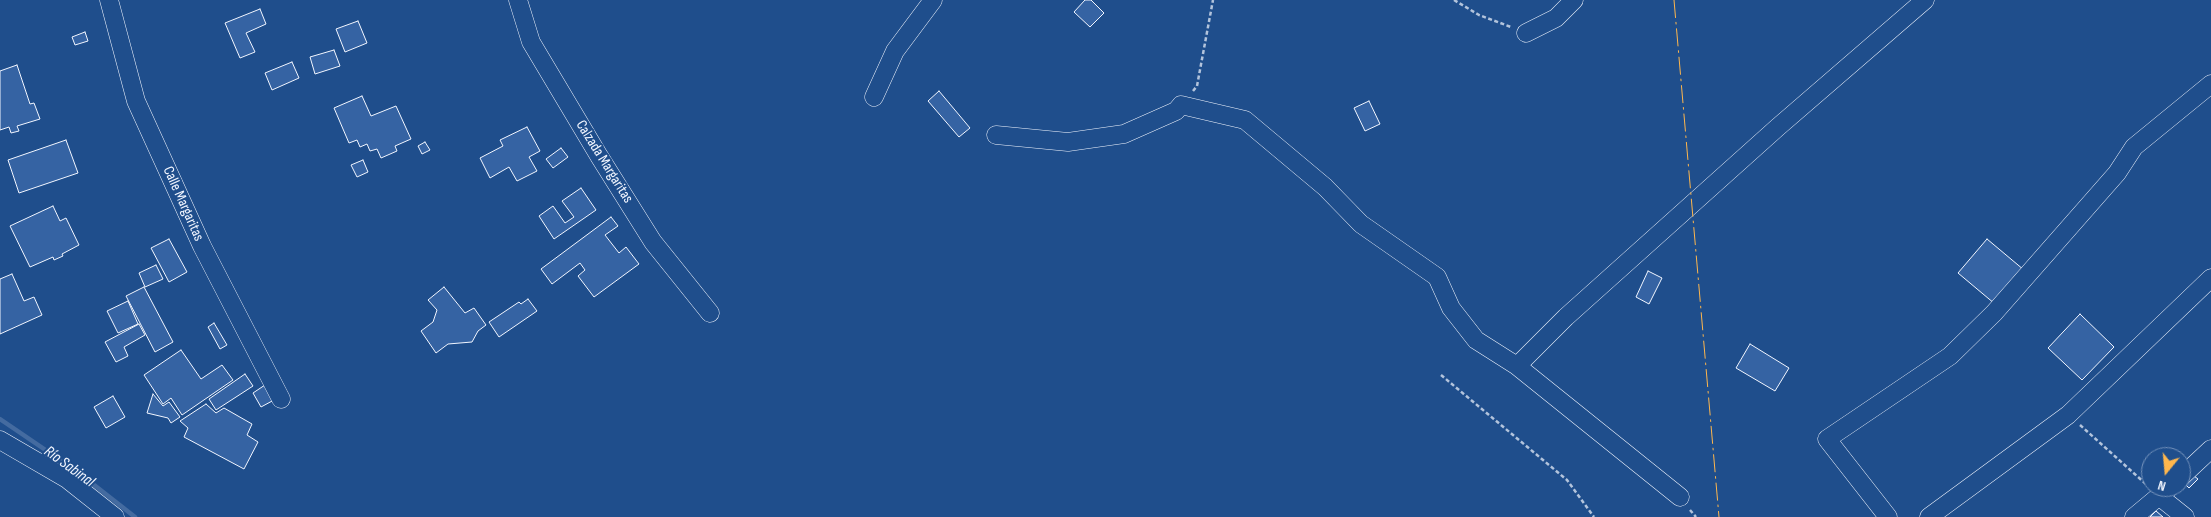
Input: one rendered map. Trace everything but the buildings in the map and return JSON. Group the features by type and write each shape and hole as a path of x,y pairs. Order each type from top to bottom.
{"street":[{"name":"Calle Margaritas","path":"109,0 136,100 202,246 281,399"},
{"name":"Calzada Margaritas","path":"518,0 531,42 599,156 653,242 710,313"},
{"path":"874,97 895,52 932,0"},
{"path":"1526,33 1556,18 1574,0"},
{"path":"1517,366 1566,317 1778,127 1925,0"},
{"path":"1888,517 1827,440 1950,356 2014,291 2117,173 2134,147 2211,84"},
{"path":"996,135 1068,142 1124,134 1176,111 1181,105 1245,120 1325,187 1361,224 1436,277 1451,308 1476,340 1517,366 1680,497"},
{"path":"1929,517 2068,414 2211,278"},
{"path":"0,440 67,479 115,517"},
{"path":"2191,468 2211,449"},
{"path":"2134,517 2159,497"},
{"path":"2169,497 2185,517"}],"path":[{"path":"1181,105 1197,86 1213,0"},
{"path":"1454,0 1479,15 1526,33"},
{"path":"1441,375 1567,480 1594,517"},
{"path":"2068,414 2141,473"}],"waterway":[{"name":"Río Sabinal","path":"0,419 75,470 135,517"}],"power":[{"path":"1674,0 1719,517"}]}
